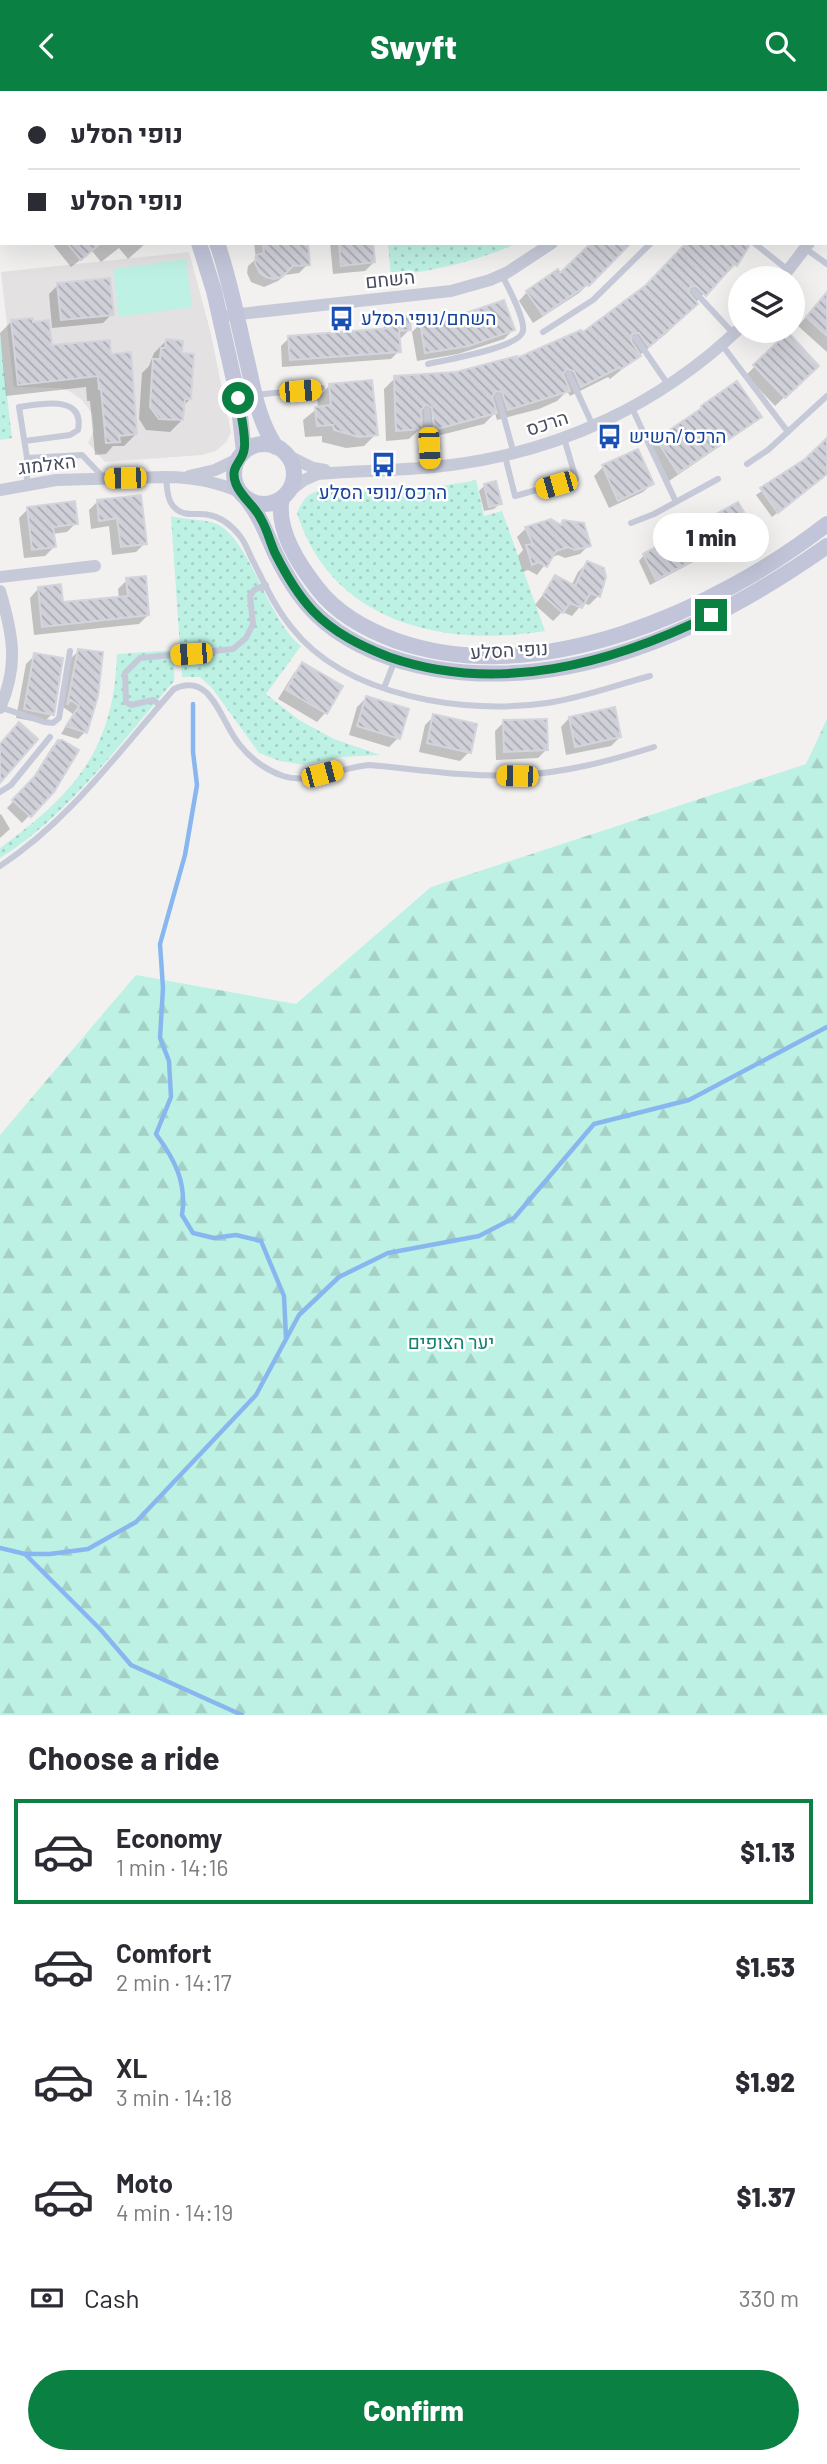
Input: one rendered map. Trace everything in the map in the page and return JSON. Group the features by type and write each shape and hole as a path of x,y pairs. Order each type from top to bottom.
{"street":[{"path":"200,245 228,316 266,433 291,462 294,478 285,495 275,502 260,504 244,495 234,477 241,455 238,398 228,316 217,245"},
{"name":"השחם","path":"228,316 451,291 502,275 549,245"},
{"path":"791,266 807,246"},
{"name":"הרכס","path":"285,495 303,480 318,474 430,467 509,455 564,438 632,408 669,386 728,339"},
{"path":"241,455 260,445 281,451"},
{"name":"הרכס","path":"281,451 313,468 336,472"},
{"name":"האלמוג","path":"184,477 215,470 241,455"},
{"name":"האלמוג","path":"0,490 56,480 184,477 224,485 244,495"},
{"name":"נופי הסלע","path":"244,495 263,521 284,569 313,611 353,641 395,659 416,666 463,673 504,674 560,668 597,660 647,643 711,615 764,587 827,545"},
{"name":"נופי הסלע","path":"285,495 281,515 291,546 308,576 335,607 368,629 401,642 421,648 481,656 522,656 557,651 592,643 638,627 685,608 755,572 827,524"},
{"path":"0,577 95,566"},
{"path":"0,591 5,630 14,653 12,672 0,708"}],"lane":[{"path":"544,332 593,300 649,245"},
{"path":"756,245 777,266"},
{"path":"807,246 827,264"},
{"path":"428,364 514,342 522,335 524,328 502,275"},
{"path":"694,291 728,323"},
{"path":"636,338 669,386"},
{"path":"722,345 788,432"},
{"path":"569,374 593,427"},
{"path":"255,395 323,389"},
{"path":"498,396 515,496 576,479 564,438"},
{"path":"747,464 768,450 827,396"},
{"path":"25,441 70,435 78,430 78,417 74,411 57,402 19,407 27,458 27,485"},
{"path":"632,408 676,502"},
{"path":"427,410 430,467"},
{"path":"27,458 82,455 104,478"},
{"path":"166,477 174,507 184,514 218,517 240,537 292,629 313,649 347,672 384,688 448,703 511,706 571,698 650,676"},
{"path":"631,523 718,479"},
{"path":"160,705 153,701 131,705 125,702 125,673 130,667 141,658 233,649 246,638 253,624 250,596 254,590 266,585"},
{"path":"0,708 53,723 59,718 70,651"},
{"path":"384,688 395,659"},
{"path":"0,866 18,855 63,815 174,689 184,684 197,685 206,691 238,744 268,768 285,776 303,778 353,766 369,765 517,776 594,765 654,747"},
{"path":"0,792 11,785 50,737"}],"shaded area":[{"path":"189,252 210,330 231,432 227,441 216,451 202,455 105,462 88,443 94,430 92,413 81,399 60,388 14,387 1,272"}],"green space":[{"path":"388,245 512,245 456,264 391,276"},
{"path":"186,259 192,307 119,317 113,269"},
{"path":"0,336 12,438 0,440"},
{"path":"476,480 484,516 502,511 545,631 468,635 430,630 395,619 363,603 336,580 313,550 297,513 305,499 318,491 417,488"},
{"path":"171,516 214,523 231,535 241,548 278,618 301,646 266,694 299,720 334,739 380,755 341,757 304,765 280,761 259,753 212,688 200,677 182,677"},
{"path":"175,650 174,681 135,728 71,800 48,822 0,858 0,848 49,808 85,767 108,717 117,654"},
{"name":"יער הצופים","path":"827,719 827,1715 0,1715 0,1135 136,975 296,1004 431,887 806,764"}],"building":[{"path":"69,245 99,245 81,260"},
{"path":"263,245 308,245 310,265 293,266 282,277 266,277 260,273 255,263 256,255 264,253"},
{"path":"339,245 373,245 375,262 341,266"},
{"path":"589,245 629,245 589,286 543,315 526,291 558,269 560,273"},
{"path":"684,245 749,245 737,266 728,266 728,271 706,296 696,286 690,287 689,293 698,304 649,347 639,333 632,334 631,341 641,356 621,369 620,367 581,387 574,371 567,369 563,374 570,391 508,410 502,392 496,391 492,397 497,413 437,429 434,428 432,408 426,404 421,410 422,429 396,431 394,376 456,372 517,358 581,330 583,332 646,285"},
{"path":"110,278 114,315 61,320 57,283"},
{"path":"827,292 827,336 806,317"},
{"path":"504,300 515,330 469,346 425,353 420,322 460,315"},
{"path":"410,316 411,330 399,331 401,352 290,360 288,336 392,328 391,318"},
{"path":"33,318 33,322 49,320 52,345 110,340 111,354 131,352 137,434 119,436 120,442 106,443 98,376 18,385 11,320"},
{"path":"166,339 183,341 182,353 194,354 191,399 185,399 183,420 159,419 150,407 153,359 160,359 161,348 165,348"},
{"path":"776,343 798,343 819,366 785,398 753,365"},
{"path":"372,380 378,435 359,437 334,430 333,425 317,426 315,407 331,405 329,384"},
{"path":"737,381 762,417 678,473 656,439"},
{"path":"827,438 827,474 778,513 760,488 805,459"},
{"path":"638,449 654,484 618,501 602,465"},
{"path":"496,481 502,504 489,507 484,484"},
{"path":"141,495 147,544 121,547 117,518 99,521 97,500"},
{"path":"75,501 78,524 53,527 56,547 32,550 27,507"},
{"path":"738,502 754,529 656,580 643,554"},
{"path":"551,519 561,525 563,520 584,523 591,546 575,550 568,547 556,551 547,567 538,562 532,565 526,545 533,544 525,527"},
{"path":"587,561 604,568 606,577 600,597 590,593 582,608 570,603 563,613 543,595 555,575 575,586"},
{"path":"146,576 149,615 42,627 38,587 61,584 63,602 128,596 126,578"},
{"path":"78,649 103,652 98,696 87,733 66,726 79,706 71,700 67,705"},
{"path":"34,653 63,658 54,715 24,709"},
{"path":"302,662 343,686 327,714 286,690"},
{"path":"366,696 409,709 400,739 357,726"},
{"path":"615,707 621,737 575,747 569,717"},
{"path":"433,714 477,724 471,753 427,743"},
{"path":"547,719 548,750 504,752 503,720"},
{"path":"19,722 38,739 0,783 0,744"},
{"path":"58,740 79,750 54,792 31,817 12,800 35,776"}],"waterway":[{"path":"193,704 193,752 197,785 185,855 160,944 163,988 160,1038 169,1061 171,1097 156,1134 178,1172 183,1193 182,1215 193,1233 214,1238 236,1235 261,1241 284,1296 286,1338"},
{"path":"0,1548 25,1554 88,1549 136,1522 256,1395 299,1315 339,1277 388,1253 479,1236 514,1218 594,1124 689,1100 827,1027"},
{"path":"25,1554 101,1630 131,1665 242,1715"}],"place":[{"name":"השחם/נופי הסלע","path":"341,318"},
{"name":"הרכס/השיש","path":"609,436"},
{"name":"הרכס/נופי הסלע","path":"383,464"}],"route":[{"path":"238,398 244,451 235,468 237,486 257,511 275,553 294,586 313,611 346,637 373,651 416,666 463,673 524,673 579,665 615,655 711,615"}]}
